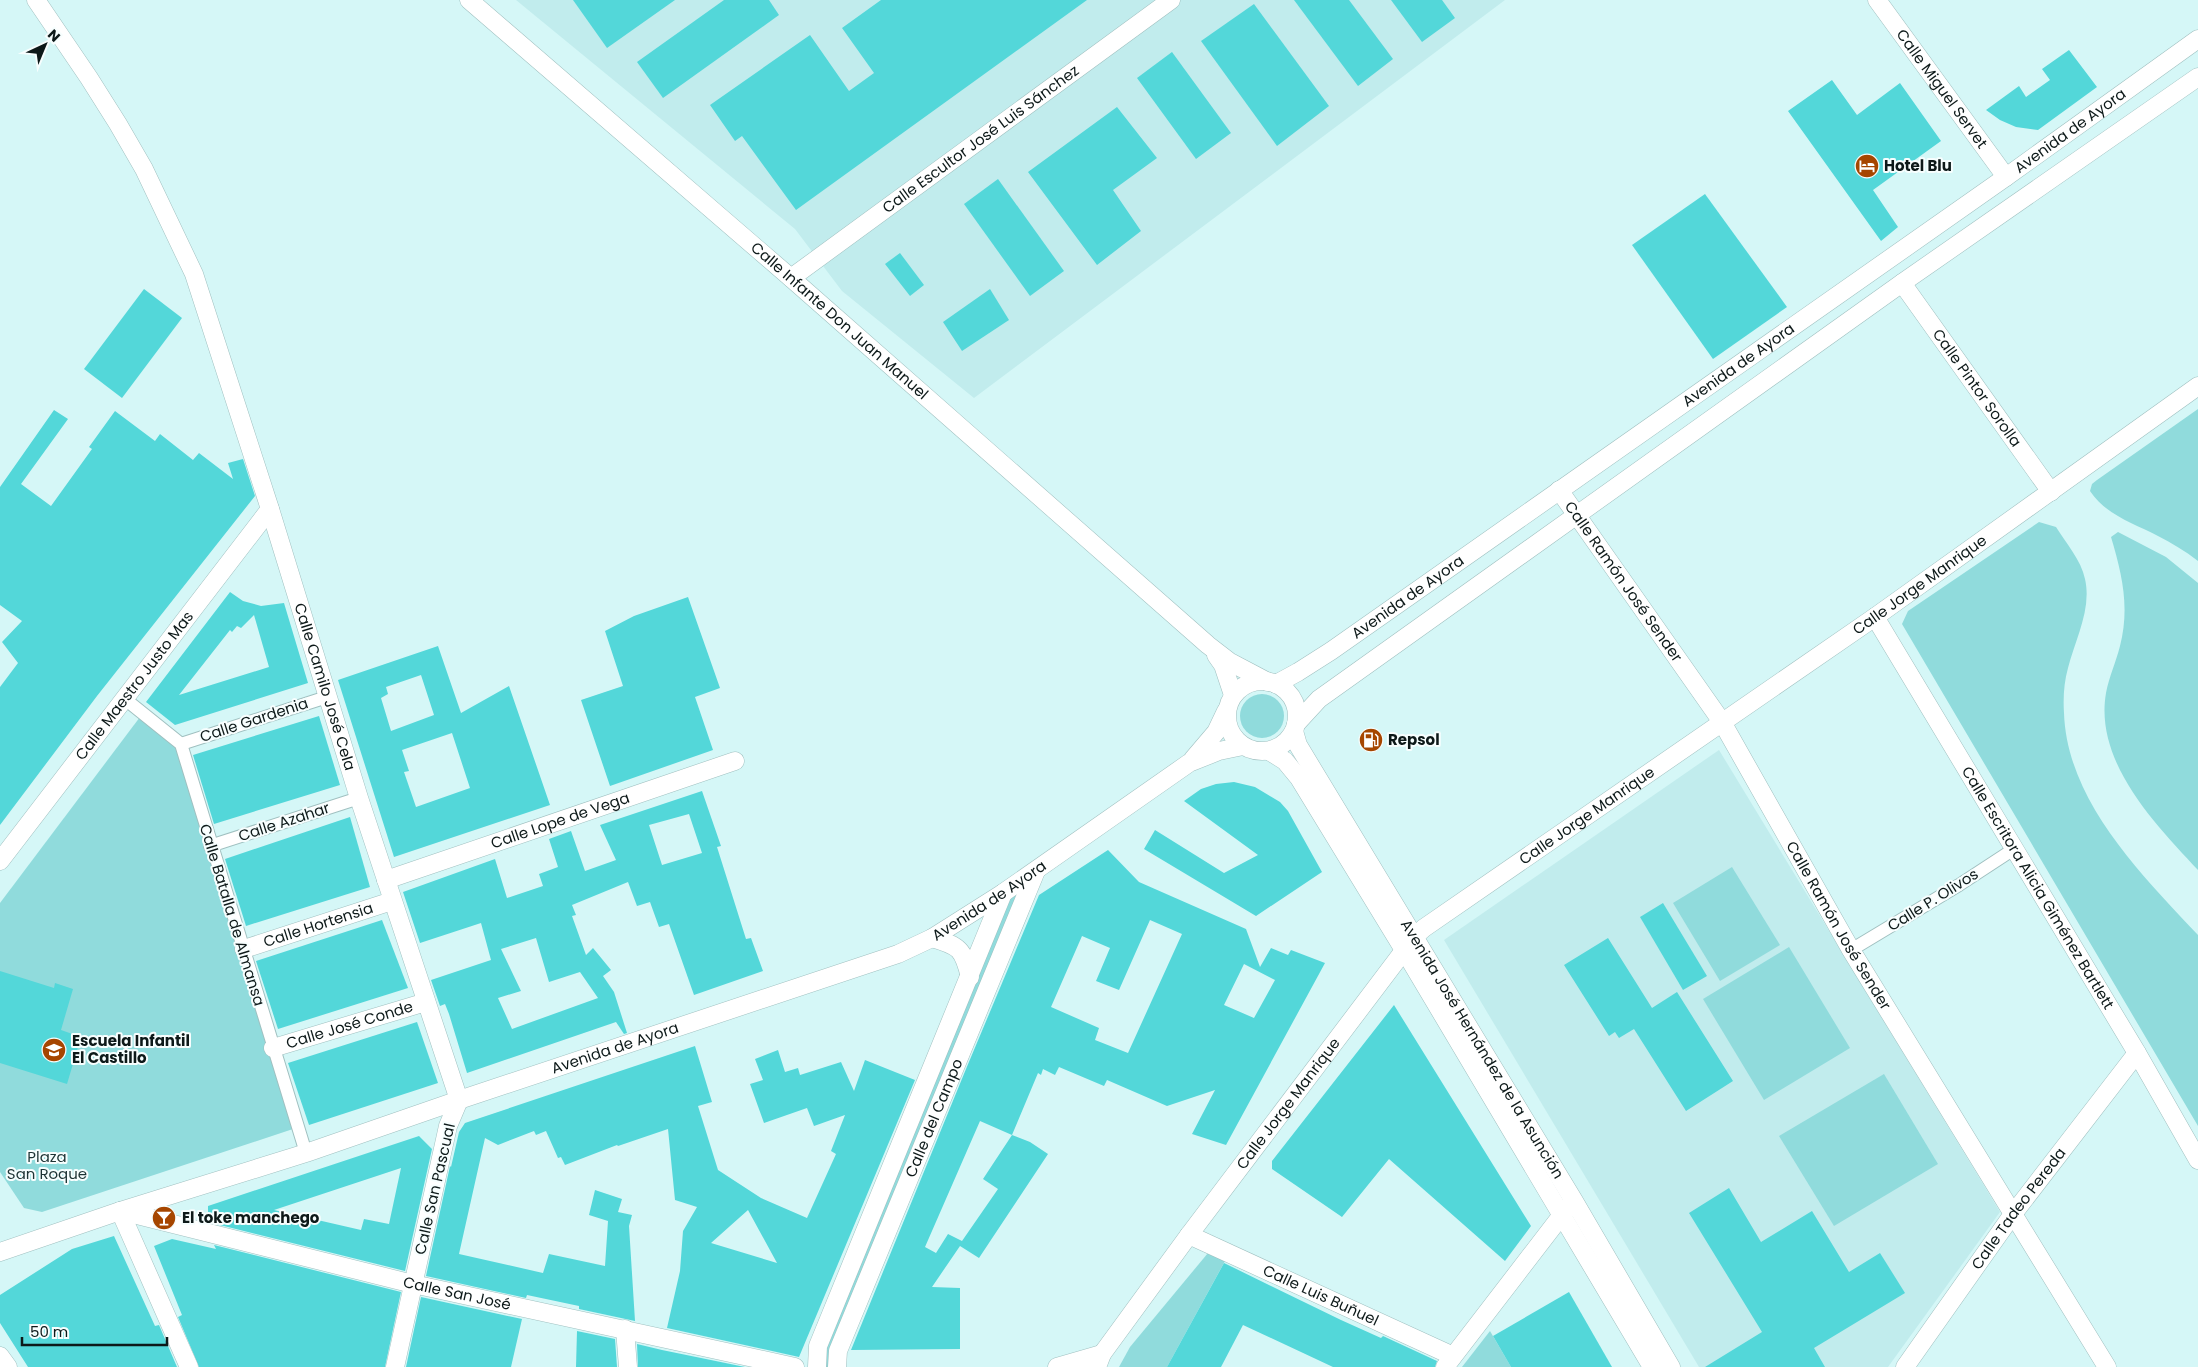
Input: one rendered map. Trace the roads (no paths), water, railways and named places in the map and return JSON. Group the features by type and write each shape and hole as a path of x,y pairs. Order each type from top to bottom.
{"street":[{"name":"Calle Camilo José Cela","path":"36,0 89,78 131,147 166,214 194,274 270,509 392,901 459,1100"},
{"name":"Calle Escultor José Luis Sánchez","path":"791,278 1172,0"},
{"name":"Calle Miguel Servet","path":"1877,0 2006,177"},
{"name":"Calle Infante Don Juan Manuel","path":"478,2 1208,644 1230,662 1272,683"},
{"name":"Avenida de Ayora","path":"1272,683 1298,672 1331,650 2006,177 2198,39"},
{"name":"Avenida de Ayora","path":"1295,728 1319,700 1902,283 2198,77"},
{"path":"1906,247 1922,270"},
{"path":"1860,279 1877,302"},
{"name":"Calle Pintor Sorolla","path":"1902,283 2051,492"},
{"name":"Calle Jorge Manrique","path":"1100,1360 1189,1235 1414,936 1875,617 2198,386"},
{"name":"Calle Ramón José Sender","path":"1559,490 1722,722 1851,950 2107,1367"},
{"name":"Calle Maestro Justo Mas","path":"0,861 270,509"},
{"name":"Calle Escritora Alicia Giménez Bartlett","path":"1875,617 2198,1160"},
{"name":"Calle Infante Don Juan Manuel","path":"1208,644 1223,665 1231,684 1230,702"},
{"path":"1272,683 1289,694 1294,702 1297,716 1295,728 1281,746 1269,751 1254,751 1243,746 1229,730 1230,702 1248,684 1272,683"},
{"name":"Calle Gardenia","path":"181,744 327,697"},
{"path":"125,699 181,744"},
{"name":"Avenida de Ayora","path":"1189,763 1216,732 1230,702"},
{"name":"Avenida José Hernández de la Asunción","path":"1295,728 1298,745 1574,1201 1672,1367"},
{"name":"Calle Batalla de Almansa","path":"181,744 210,846 244,949 306,1153"},
{"name":"Avenida de Ayora","path":"0,1252 120,1211 306,1153 459,1100 861,967 932,938 1004,893 1189,763 1218,751 1243,746"},
{"name":"Avenida José Hernández de la Asunción","path":"1269,751 1285,761 1299,778 1404,950 1652,1367"},
{"name":"Calle Lope de Vega","path":"386,880 735,762"},
{"name":"Calle Azahar","path":"210,846 359,798"},
{"name":"Calle P. Olivos","path":"1851,950 1959,885 2014,849"},
{"name":"Calle del Campo","path":"837,1367 838,1351 1036,871"},
{"name":"Calle del Campo","path":"817,1367 818,1346 1004,893"},
{"name":"Calle Hortensia","path":"244,949 392,901"},
{"path":"932,938 952,943 962,951 965,955 970,976"},
{"name":"Calle José Conde","path":"273,1048 426,1002"},
{"name":"Calle Tadeo Pereda","path":"1905,1367 2013,1214 2136,1053"},
{"name":"Calle San Pascual","path":"395,1367 448,1126 459,1100"},
{"path":"1449,1361 1560,1214 1574,1201"},
{"path":"120,1211 189,1367"},
{"name":"Calle San José","path":"120,1211 413,1284 795,1367"},
{"name":"Calle Luis Buñuel","path":"1189,1235 1449,1361"},
{"path":"625,1329 628,1367"},
{"path":"0,1356 8,1367"},
{"path":"1056,1367 1100,1360"}],"place":[{"name":"Hotel Blu","path":"1867,166"},
{"name":"Repsol","path":"1371,740"},
{"name":"Escuela Infantil El Castillo","path":"54,1050"},
{"name":"El toke manchego","path":"164,1218"}],"park label":[{"name":"Plaza San Roque","path":"47,1166"}]}
